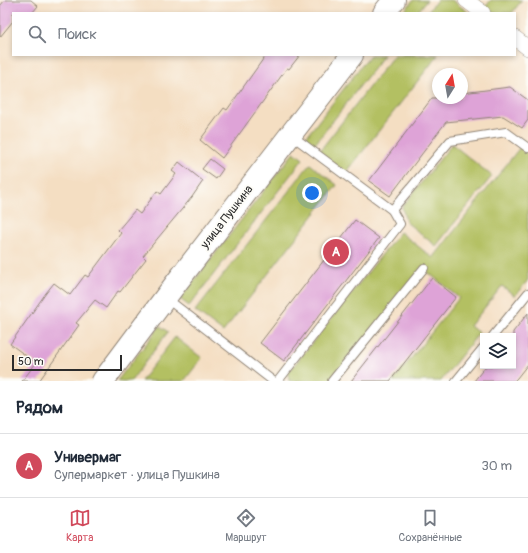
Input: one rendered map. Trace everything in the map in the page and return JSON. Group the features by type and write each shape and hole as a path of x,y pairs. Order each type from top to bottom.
{"main road":[{"path":"385,12 394,0"},
{"name":"улица Пушкина","path":"103,381 351,56"}],"street":[{"path":"466,0 482,12"},
{"path":"516,39 528,48"}],"lane":[{"path":"392,210 450,141 506,132 528,148"},
{"path":"278,381 400,224 392,210 290,135"},
{"path":"332,381 424,268"},
{"path":"495,333 528,293"},
{"path":"166,297 273,381"},
{"path":"456,381 480,352"}],"green space":[{"path":"413,0 427,0 418,12 404,12"},
{"path":"437,0 452,0 468,12 428,12"},
{"path":"491,0 522,0 513,12 489,12 484,8"},
{"path":"369,56 383,56 312,148 303,141"},
{"path":"393,56 437,56 346,173 318,153"},
{"path":"452,144 492,176 436,246 406,222 402,207"},
{"path":"521,146 528,152 528,280 515,296 502,286 470,326 479,333 441,381 393,381 459,298 424,269 335,381 289,381 288,373 400,232 433,258"},
{"path":"294,152 303,159 189,306 180,299"},
{"path":"310,164 337,185 223,332 195,311"},
{"path":"160,326 168,332 131,381 117,381"},
{"path":"175,337 202,358 184,381 141,381"}],"building":[{"path":"5,0 31,0 38,6 33,12 12,12 12,22 0,37 0,6"},
{"path":"265,56 299,56 289,69 287,68 222,158 200,140 224,108 227,110"},
{"path":"510,87 528,100 528,120 522,128 503,116 446,122 390,196 369,181 432,98 432,104 468,104 468,92"},
{"path":"210,159 223,169 216,179 202,169"},
{"path":"179,162 203,181 192,197 143,256 146,259 120,292 118,291 106,308 95,300 76,323 79,325 39,381 22,381 36,363 10,344 46,293 54,283 70,295 85,275 88,277 121,233 118,230 135,210 140,214 157,191 161,194 176,174 172,171"},
{"path":"355,220 379,238 284,361 260,343"},
{"path":"432,278 456,297 390,381 351,381"},
{"path":"528,313 528,364 517,378 514,381 474,381 484,369 516,369 516,333 513,332"}],"place":[{"name":"Универмаг","path":"336,252"}]}
